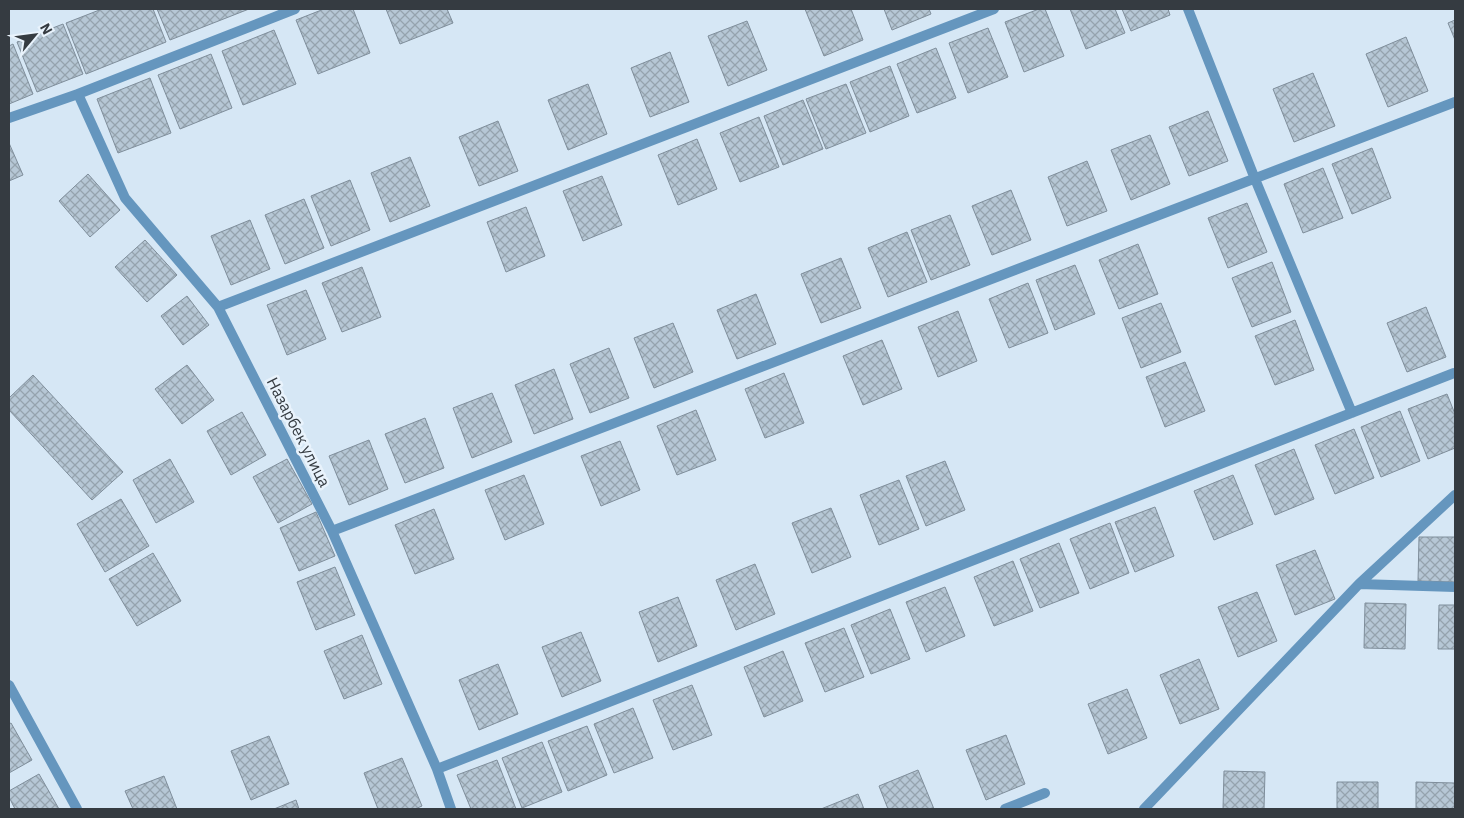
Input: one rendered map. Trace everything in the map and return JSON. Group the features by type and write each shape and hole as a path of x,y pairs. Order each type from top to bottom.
{"street":[{"path":"9,118 78,94 295,9"},
{"path":"218,307 994,9"},
{"path":"1188,9 1255,179 1352,413"},
{"name":"Назарбек улица","path":"78,94 125,198 218,307 332,531 437,769 451,809"},
{"path":"332,531 1455,102"},
{"path":"437,769 1454,374"},
{"path":"1144,809 1359,584 1455,495"},
{"path":"1359,584 1455,587"},
{"path":"9,685 77,809"},
{"path":"1005,809 1045,793"}],"building":[{"path":"102,9 153,9 166,42 86,74 66,23"},
{"path":"157,9 249,9 170,40"},
{"path":"324,9 353,9 370,53 318,74 296,20"},
{"path":"386,9 447,9 453,23 400,44"},
{"path":"805,9 851,9 863,40 824,56"},
{"path":"884,9 929,9 931,14 892,30"},
{"path":"1039,9 1045,9 1064,56 1024,72 1005,22"},
{"path":"1070,9 1115,9 1125,33 1086,49"},
{"path":"1122,9 1168,9 1170,15 1131,31"},
{"path":"1455,20 1455,40 1448,23"},
{"path":"747,21 767,70 728,86 708,36"},
{"path":"63,24 83,74 37,92 17,42"},
{"path":"988,28 1008,77 968,93 949,43"},
{"path":"274,30 296,84 243,105 222,51"},
{"path":"1406,37 1428,91 1388,107 1366,54"},
{"path":"13,44 33,94 9,104 9,46"},
{"path":"936,48 956,98 917,113 897,64"},
{"path":"670,52 689,102 650,117 631,68"},
{"path":"211,54 232,108 180,129 158,75"},
{"path":"890,66 909,116 870,132 850,82"},
{"path":"1313,73 1335,126 1294,142 1273,89"},
{"path":"150,78 171,133 118,153 97,99"},
{"path":"588,84 607,134 568,150 548,100"},
{"path":"846,84 866,133 826,149 806,99"},
{"path":"803,100 823,149 783,165 764,116"},
{"path":"1208,111 1228,161 1189,176 1169,127"},
{"path":"759,117 779,167 740,182 720,133"},
{"path":"498,121 518,171 479,186 459,137"},
{"path":"1150,135 1170,184 1131,200 1111,150"},
{"path":"697,139 717,189 678,205 658,155"},
{"path":"9,143 23,175 9,181"},
{"path":"1372,148 1391,198 1352,214 1332,164"},
{"path":"410,157 430,206 390,222 371,173"},
{"path":"1087,161 1107,211 1067,226 1048,177"},
{"path":"1323,168 1343,218 1303,233 1284,184"},
{"path":"88,174 120,210 90,237 59,201"},
{"path":"602,176 622,225 583,241 563,191"},
{"path":"350,180 370,230 331,246 311,196"},
{"path":"1011,190 1031,240 992,255 972,206"},
{"path":"304,199 324,248 285,264 265,215"},
{"path":"1247,203 1267,252 1228,268 1208,218"},
{"path":"526,207 545,256 506,272 487,222"},
{"path":"950,215 970,265 931,280 911,230"},
{"path":"250,220 270,269 231,285 211,236"},
{"path":"907,232 927,282 888,297 868,248"},
{"path":"145,240 177,275 147,302 115,267"},
{"path":"1138,244 1158,294 1119,309 1099,260"},
{"path":"841,258 861,308 821,323 801,274"},
{"path":"1272,262 1291,312 1252,327 1232,278"},
{"path":"1075,265 1095,314 1055,330 1036,280"},
{"path":"362,267 381,317 342,332 322,283"},
{"path":"1028,283 1048,333 1009,348 989,299"},
{"path":"306,290 326,339 287,355 267,305"},
{"path":"756,294 776,344 737,359 717,310"},
{"path":"187,296 209,325 183,345 161,316"},
{"path":"1161,303 1181,352 1141,368 1122,318"},
{"path":"1426,307 1446,357 1407,372 1387,323"},
{"path":"958,311 977,361 938,377 918,327"},
{"path":"1295,320 1314,370 1275,385 1255,336"},
{"path":"673,323 693,372 654,388 634,338"},
{"path":"882,340 902,389 863,405 843,356"},
{"path":"609,348 629,398 590,413 570,364"},
{"path":"1185,362 1205,411 1165,427 1146,377"},
{"path":"187,365 214,400 182,424 155,389"},
{"path":"554,369 573,419 534,434 515,385"},
{"path":"784,373 804,423 765,438 745,389"},
{"path":"33,375 123,472 92,500 9,410 9,398"},
{"path":"492,393 512,442 472,458 453,408"},
{"path":"1447,394 1455,414 1455,448 1428,459 1408,409"},
{"path":"696,410 716,460 677,475 657,426"},
{"path":"1400,411 1420,461 1381,477 1361,427"},
{"path":"242,412 266,455 231,475 207,431"},
{"path":"425,418 444,468 405,483 385,434"},
{"path":"1354,429 1374,478 1335,494 1315,445"},
{"path":"369,440 388,489 349,505 329,456"},
{"path":"620,441 640,490 601,506 581,456"},
{"path":"1294,449 1314,499 1275,515 1255,465"},
{"path":"170,459 194,502 156,523 133,480"},
{"path":"287,459 312,504 278,523 253,477"},
{"path":"945,461 965,510 926,526 906,476"},
{"path":"524,475 544,524 505,540 485,490"},
{"path":"1233,475 1253,524 1214,540 1194,491"},
{"path":"899,480 919,529 879,545 860,495"},
{"path":"121,499 149,546 105,572 77,524"},
{"path":"1155,507 1174,556 1135,572 1115,522"},
{"path":"831,508 851,557 812,573 792,523"},
{"path":"434,509 454,559 415,574 395,525"},
{"path":"316,512 335,556 299,571 280,528"},
{"path":"1110,523 1129,573 1090,589 1070,539"},
{"path":"1419,537 1455,537 1455,582 1418,581"},
{"path":"1059,543 1079,593 1040,608 1020,559"},
{"path":"1315,550 1335,599 1295,615 1276,565"},
{"path":"153,553 181,601 137,626 109,579"},
{"path":"1013,561 1033,611 994,626 974,577"},
{"path":"755,564 775,614 736,630 716,580"},
{"path":"335,567 355,615 316,630 297,582"},
{"path":"945,587 965,636 926,652 906,602"},
{"path":"1257,592 1277,641 1238,657 1218,607"},
{"path":"678,597 697,646 658,662 639,612"},
{"path":"1365,603 1406,604 1405,649 1364,648"},
{"path":"1439,605 1455,605 1455,649 1438,649"},
{"path":"890,609 910,659 871,674 851,625"},
{"path":"844,628 864,677 825,692 805,643"},
{"path":"581,632 601,681 562,697 542,647"},
{"path":"362,635 382,684 344,699 324,651"},
{"path":"783,651 803,701 764,717 744,667"},
{"path":"1199,659 1219,709 1180,724 1160,675"},
{"path":"498,664 518,714 479,730 459,680"},
{"path":"692,685 712,735 673,750 653,700"},
{"path":"1127,689 1147,738 1108,754 1088,704"},
{"path":"633,708 653,758 614,773 594,724"},
{"path":"11,723 32,760 9,773 9,724"},
{"path":"587,726 607,775 568,791 548,741"},
{"path":"1006,735 1025,784 986,800 966,750"},
{"path":"269,736 289,784 251,800 231,751"},
{"path":"542,742 562,792 522,808 502,758"},
{"path":"402,758 422,806 415,809 378,809 364,773"},
{"path":"497,760 516,809 471,809 457,775"},
{"path":"918,770 934,809 888,809 879,786"},
{"path":"1224,771 1265,772 1264,809 1223,809"},
{"path":"39,774 59,809 15,809 9,797 9,791"},
{"path":"164,776 177,809 133,809 125,791"},
{"path":"1337,782 1378,782 1378,809 1337,809"},
{"path":"1416,782 1455,783 1455,809 1416,809"},
{"path":"858,794 864,809 821,809"},
{"path":"296,800 299,809 274,809"}]}
